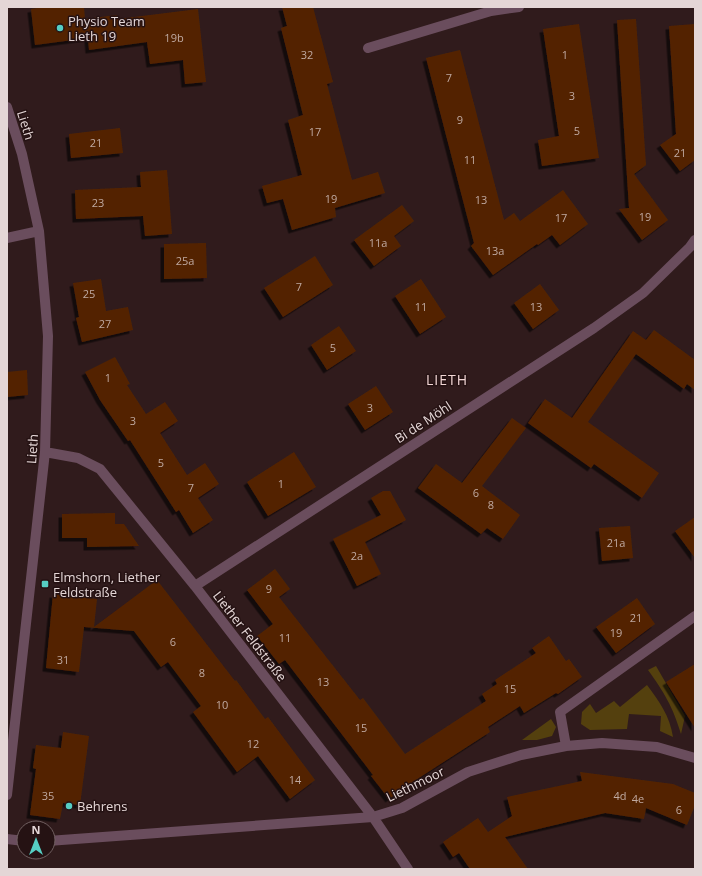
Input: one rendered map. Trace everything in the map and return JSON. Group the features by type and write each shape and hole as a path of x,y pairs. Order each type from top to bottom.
{"street":[{"path":"368,48 491,12 518,7"},
{"name":"Lieth","path":"7,107 22,154 39,231 48,336 45,452 7,795"},
{"path":"7,238 39,231"},
{"name":"Bi de Möhl","path":"195,586 594,328 644,293 690,248 695,240"},
{"name":"Liether Feldstraße","path":"45,452 78,458 100,469 195,586 373,817 408,869"},
{"path":"566,746 560,712 695,616"},
{"name":"Liethmoor","path":"56,840 373,817 402,808 468,772 521,755 566,746 602,743 657,747 695,758"}],"shaded area":[{"path":"656,666 685,716 681,734 668,700 648,670"},
{"path":"647,685 667,716 672,729 673,737 660,731 661,716 629,714 627,729 590,730 581,724 582,712 590,704 596,713 614,701 620,707"},
{"path":"551,719 556,727 552,736 537,740 522,740"}],"building":[{"path":"44,7 84,7 85,19 117,15 118,19 198,9 206,82 185,84 183,60 150,64 147,42 89,50 88,38 35,45 31,9"},
{"path":"282,7 313,7 333,82 327,84 352,180 378,172 385,193 335,208 336,217 292,230 283,199 267,203 262,186 302,175 288,120 303,115 281,28 287,26"},
{"path":"636,19 646,165 634,174 668,220 642,240 619,209 629,208 617,20"},
{"path":"579,24 599,158 542,166 538,140 559,136 543,29"},
{"path":"695,24 695,160 680,171 660,145 676,134 669,26"},
{"path":"460,50 504,220 514,213 520,221 563,190 588,224 560,245 552,235 493,275 471,246 474,243 426,58"},
{"path":"120,128 123,153 71,158 69,134"},
{"path":"167,170 172,234 145,236 143,216 76,219 75,190 141,187 140,172"},
{"path":"402,205 414,221 394,236 401,246 374,266 354,240"},
{"path":"206,243 207,278 164,279 164,244"},
{"path":"315,256 333,285 283,317 264,288"},
{"path":"101,279 106,311 128,307 133,330 82,342 76,318 79,317 73,283"},
{"path":"421,279 446,317 420,334 395,296"},
{"path":"540,284 559,310 533,329 514,303"},
{"path":"339,326 356,351 327,370 311,345"},
{"path":"654,330 695,360 695,390 687,384 684,389 636,354 588,422 659,473 642,498 594,464 591,468 528,423 545,399 572,418 633,331 646,340"},
{"path":"115,357 130,384 127,385 146,414 165,402 178,421 160,433 187,475 205,463 219,484 198,498 213,520 193,533 179,510 176,512 130,440 128,441 100,400 85,372"},
{"path":"27,370 28,395 7,397 7,372"},
{"path":"376,386 393,412 365,430 348,404"},
{"path":"512,418 526,428 482,486 520,515 503,539 487,528 481,534 418,488 436,464 462,483"},
{"path":"294,452 316,487 268,516 247,482"},
{"path":"383,491 390,491 406,520 365,542 381,574 357,586 333,539 381,515 371,498"},
{"path":"115,513 115,524 124,524 139,546 87,547 87,538 62,538 62,514"},
{"path":"695,517 695,558 675,531"},
{"path":"630,526 633,558 602,561 599,528"},
{"path":"275,569 290,589 279,597 360,700 363,698 405,754 486,701 482,694 497,684 495,680 536,653 532,648 549,636 566,661 569,659 582,677 558,694 556,693 524,713 520,706 488,727 490,732 389,799 371,776 373,775 285,660 279,664 257,636 273,624 247,590"},
{"path":"157,580 265,719 268,717 315,780 290,799 258,756 237,772 193,712 201,706 168,662 161,667 134,631 84,627 79,672 46,668 53,594 97,599 94,627"},
{"path":"637,598 655,624 616,653 596,627"},
{"path":"695,664 695,728 666,682"},
{"path":"63,732 89,736 80,805 63,803 60,819 30,815 36,769 33,768 36,745 61,748"},
{"path":"580,772 673,784 695,793 695,805 687,825 646,808 644,819 605,813 505,837 528,869 470,869 459,853 453,857 443,842 478,818 488,832 512,816 507,797 582,781"}],"place":[{"name":"Physio Team Lieth 19","path":"60,28"},
{"name":"Elmshorn, Liether Feldstraße","path":"45,584"},
{"name":"Behrens","path":"69,806"}],"district":[{"name":"LIETH","path":"447,380"}]}
